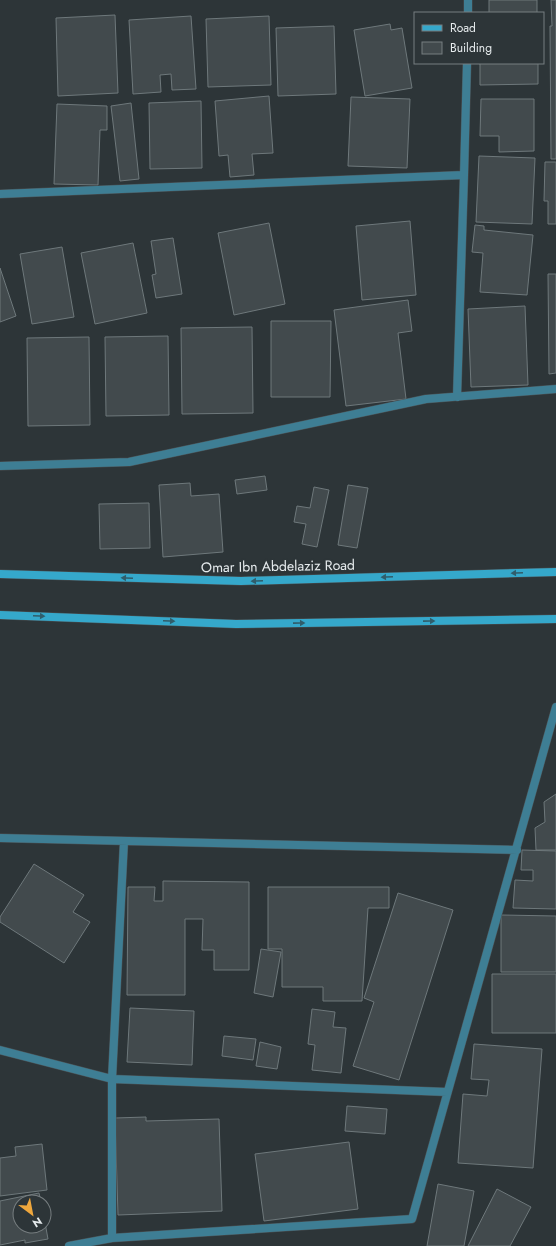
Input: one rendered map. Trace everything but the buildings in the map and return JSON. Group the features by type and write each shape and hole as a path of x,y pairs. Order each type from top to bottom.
{"main road":[{"name":"Omar Ibn Abdelaziz Road","path":"0,574 241,581 556,572"},
{"path":"0,615 236,624 556,619"}],"street":[{"path":"468,0 468,12"},
{"path":"457,397 467,64"},
{"path":"0,194 464,175"},
{"path":"0,466 129,462 426,399 556,389"},
{"path":"69,1246 112,1238 412,1219 556,707"},
{"path":"0,838 517,850"},
{"path":"112,1238 112,1079 124,841"},
{"path":"0,1050 112,1079 447,1092"}]}
